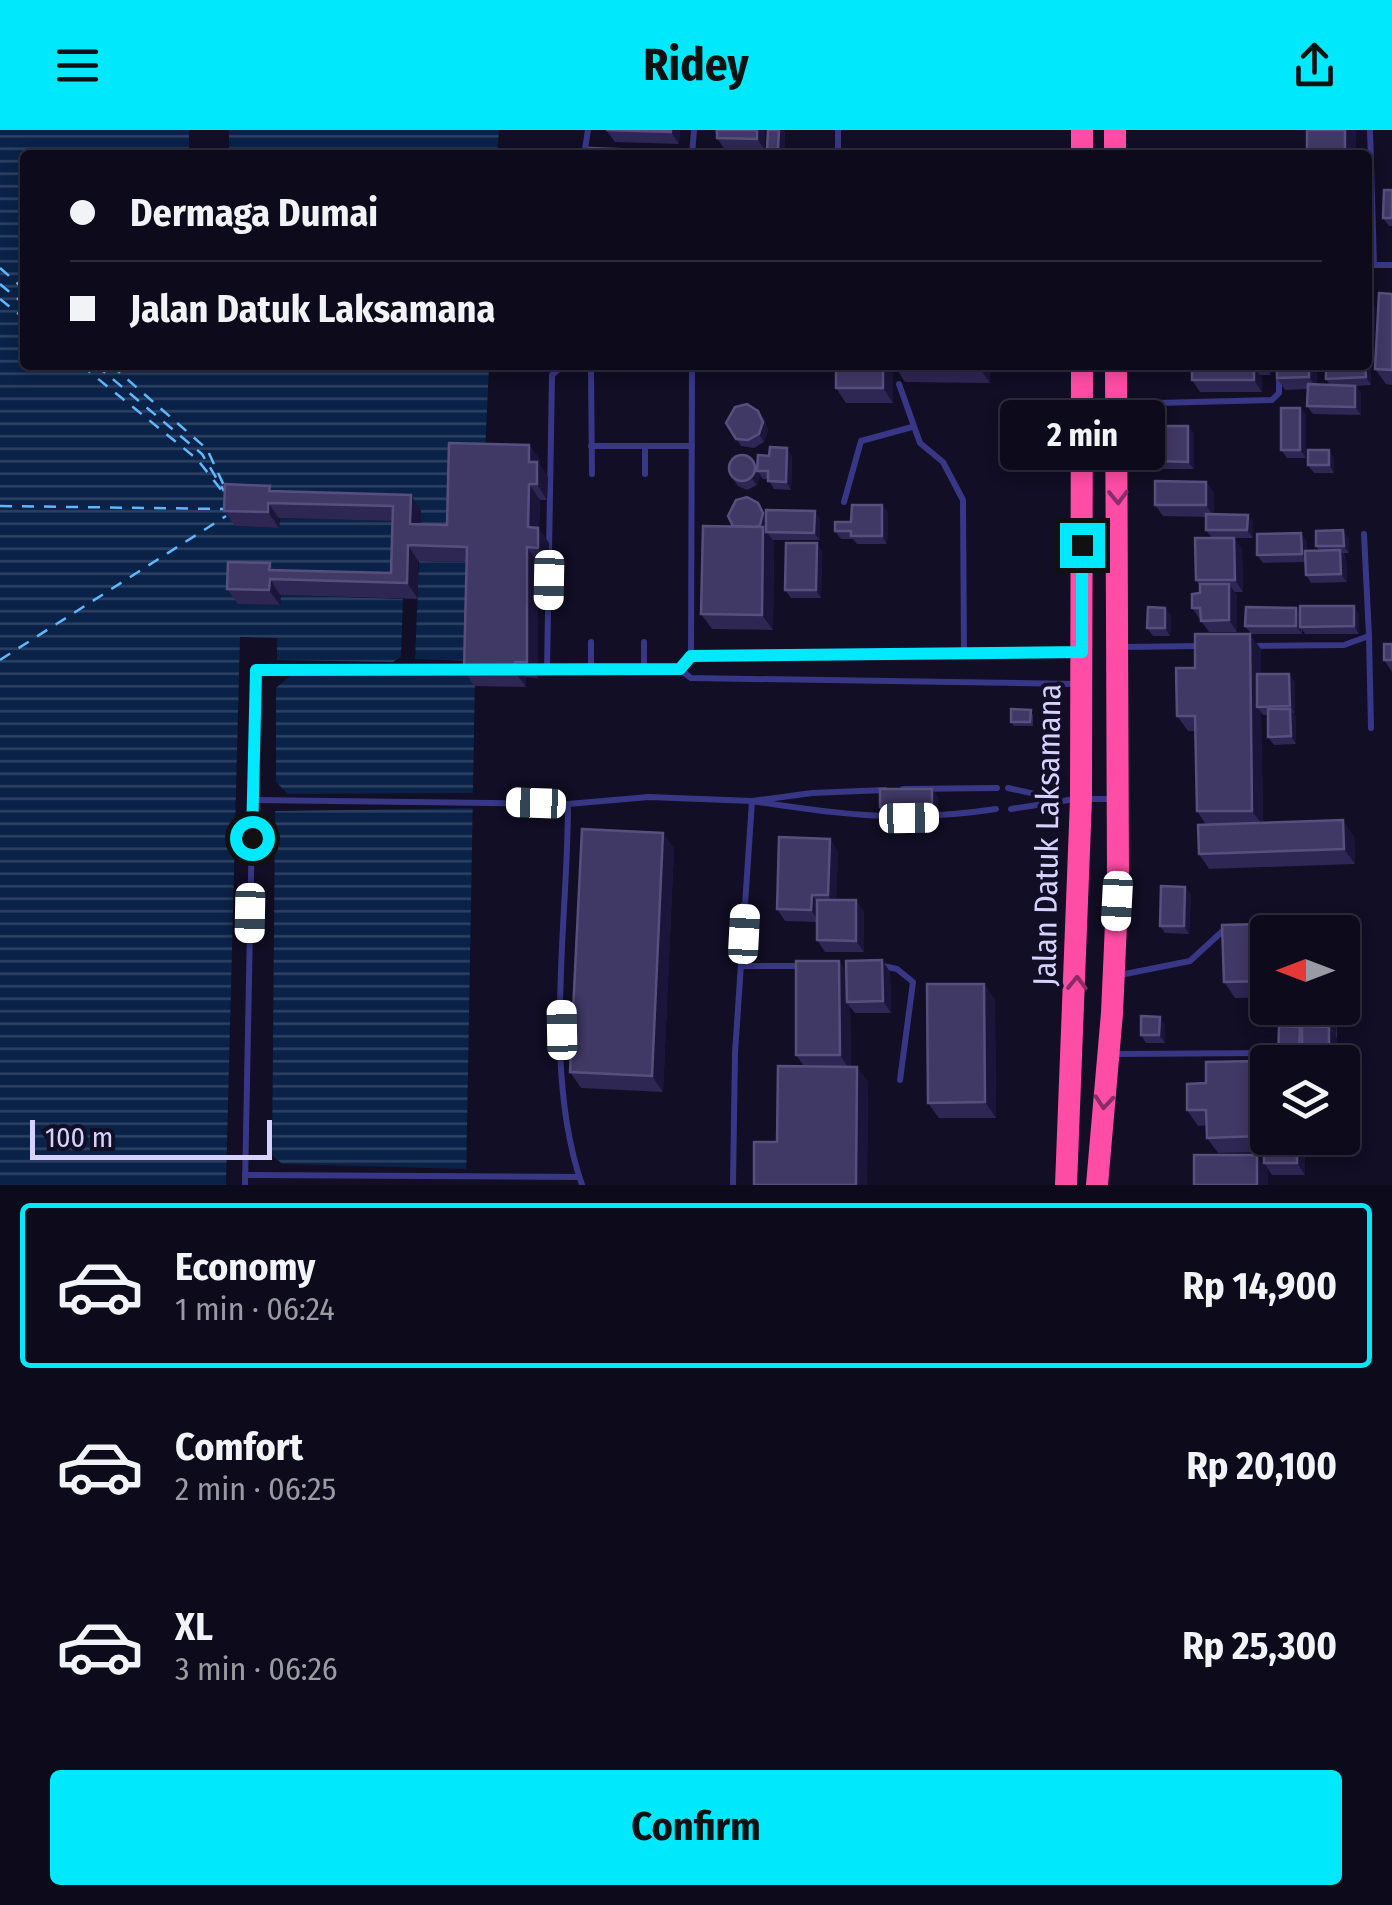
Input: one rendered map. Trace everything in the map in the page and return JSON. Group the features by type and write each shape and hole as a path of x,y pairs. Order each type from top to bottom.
{"highway":[{"name":"Jalan Datuk Laksamana","path":"1066,1185 1081,799 1082,370"},
{"path":"1096,1185 1114,976 1120,648 1116,370"}],"lane":[{"path":"548,671 552,375 557,370"},
{"path":"590,370 592,474"},
{"path":"680,669 691,656 692,370"},
{"path":"1156,403 1272,400 1279,393 1280,370"},
{"path":"899,384 920,443 950,472 963,500 964,654"},
{"path":"844,502 861,441 912,427"},
{"path":"591,446 692,446"},
{"path":"645,474 646,446"},
{"path":"1364,534 1372,728"},
{"path":"1232,646 1344,645 1369,636"},
{"path":"591,642 591,671"},
{"path":"644,642 644,670"},
{"path":"1120,648 1213,646"},
{"path":"691,656 1082,652"},
{"path":"529,671 680,669 692,678 1083,684"},
{"path":"245,1185 256,670 472,670"},
{"path":"752,802 812,792 997,788"},
{"path":"1008,788 1054,799"},
{"path":"253,800 568,804 650,798 752,802 875,818 944,817 996,809"},
{"path":"1011,809 1054,799 1116,799"},
{"path":"733,1185 752,802"},
{"path":"245,1175 580,1181 564,1100 562,995 568,804"},
{"path":"1114,976 1190,962 1208,941 1232,925"},
{"path":"867,965 897,969 912,982 900,1080"},
{"path":"742,966 814,966"},
{"path":"1108,1054 1250,1052"}],"water":[{"path":"0,130 499,130 497,150 20,150 20,370 489,370 475,676 466,1185 0,1185"}],"pier":[{"path":"189,130 229,130 229,150 189,150"},
{"path":"236,500 281,507 421,511 421,539 478,562 419,561 415,659 475,661 475,676 292,674 276,688 276,782 288,794 473,793 473,808 275,811 272,1155 282,1164 467,1169 466,1185 226,1185 240,637 277,638 277,660 393,662 401,657 403,599 281,595 280,605 238,604 239,578 402,589 403,521 280,518 279,528 235,526"}],"building":[{"path":"606,130 671,130 671,132"},
{"path":"717,130 757,130 757,139 717,138"},
{"path":"768,130 779,130 778,149 767,149"},
{"path":"1307,130 1345,130 1345,150 1307,150"},
{"path":"1384,190 1392,190 1392,218 1383,218"},
{"path":"1379,293 1392,294 1392,370 1375,369"},
{"path":"836,370 883,370 883,388 836,388"},
{"path":"1192,370 1254,370 1254,380 1192,380"},
{"path":"1277,370 1309,370 1309,377 1277,378"},
{"path":"1326,370 1365,370 1366,377 1326,379"},
{"path":"1308,384 1355,386 1355,407 1307,406"},
{"path":"747,404 758,411 763,422 759,434 748,440 736,439 726,423 735,407"},
{"path":"1281,408 1300,408 1300,450 1281,450"},
{"path":"1159,426 1188,426 1188,462 1159,461"},
{"path":"449,443 529,445 529,462 537,462 537,484 529,484 528,527 538,528 538,548 527,547 527,662 515,662 515,672 464,670 467,547 408,545 407,583 270,579 269,590 227,589 228,562 270,563 269,570 391,573 393,506 268,503 268,512 224,511 225,484 270,486 269,491 411,495 410,524 447,525"},
{"path":"770,447 787,448 786,482 768,481 768,471 757,471 758,455 769,456"},
{"path":"1308,450 1329,450 1329,465 1308,465"},
{"path":"742,455 751,459 755,468 751,477 742,481 733,477 729,468 733,459"},
{"path":"1155,481 1206,482 1206,505 1155,505"},
{"path":"747,497 758,503 763,513 760,525 733,526 728,516 736,500"},
{"path":"852,505 882,505 882,536 851,536 851,531 835,531 835,522 851,522"},
{"path":"766,510 815,511 814,533 766,532"},
{"path":"1206,514 1248,515 1247,530 1206,530"},
{"path":"703,526 763,527 762,615 701,614"},
{"path":"1343,530 1344,546 1316,546 1316,531"},
{"path":"1301,533 1302,554 1257,555 1257,534"},
{"path":"1195,538 1234,538 1235,580 1196,580"},
{"path":"786,543 817,543 816,590 785,590"},
{"path":"1340,550 1341,574 1306,575 1305,551"},
{"path":"1200,584 1229,584 1229,620 1201,621 1200,608 1192,608 1192,594 1200,593"},
{"path":"1300,606 1354,606 1354,626 1300,627"},
{"path":"1148,607 1165,608 1165,628 1147,628"},
{"path":"1246,607 1296,608 1296,626 1245,626"},
{"path":"1195,634 1250,634 1252,811 1197,811 1195,716 1177,716 1176,668 1195,668"},
{"path":"1384,644 1392,644 1392,660 1384,660"},
{"path":"1257,674 1289,674 1290,706 1257,707"},
{"path":"1011,709 1031,710 1030,722 1011,722"},
{"path":"1268,709 1290,709 1291,736 1268,737"},
{"path":"880,789 932,789 932,807 880,807"},
{"path":"1343,820 1344,849 1199,854 1198,825"},
{"path":"582,829 663,833 652,1076 570,1072"},
{"path":"779,837 830,839 828,895 812,895 811,910 777,909"},
{"path":"1161,886 1185,887 1184,926 1160,926"},
{"path":"817,900 856,900 856,941 817,940"},
{"path":"1250,924 1250,981 1224,982 1222,925"},
{"path":"882,960 883,1001 847,1002 846,961"},
{"path":"796,961 839,961 840,1055 796,1055"},
{"path":"927,984 984,984 985,1102 928,1103"},
{"path":"1141,1016 1160,1017 1159,1035 1141,1035"},
{"path":"1279,1026 1300,1027 1299,1045 1278,1045"},
{"path":"1302,1026 1329,1027 1329,1045 1302,1045"},
{"path":"1250,1061 1250,1136 1207,1138 1206,1110 1187,1110 1187,1084 1206,1083 1206,1062"},
{"path":"778,1066 857,1067 856,1185 754,1185 754,1142 777,1142"},
{"path":"1194,1155 1257,1155 1257,1185 1194,1185"},
{"path":"1264,1155 1297,1155 1297,1163 1264,1163"}],"ferry route":[{"path":"0,268 20,286"},
{"path":"0,284 20,301"},
{"path":"0,299 20,315"},
{"path":"87,370 197,459 226,496"},
{"path":"102,370 202,454 224,491"},
{"path":"117,370 207,449 226,490"},
{"path":"0,506 224,509"},
{"path":"0,660 226,516"}],"route":[{"path":"252,838 256,670 591,671 680,669 691,656 1082,652 1082,545"}]}
